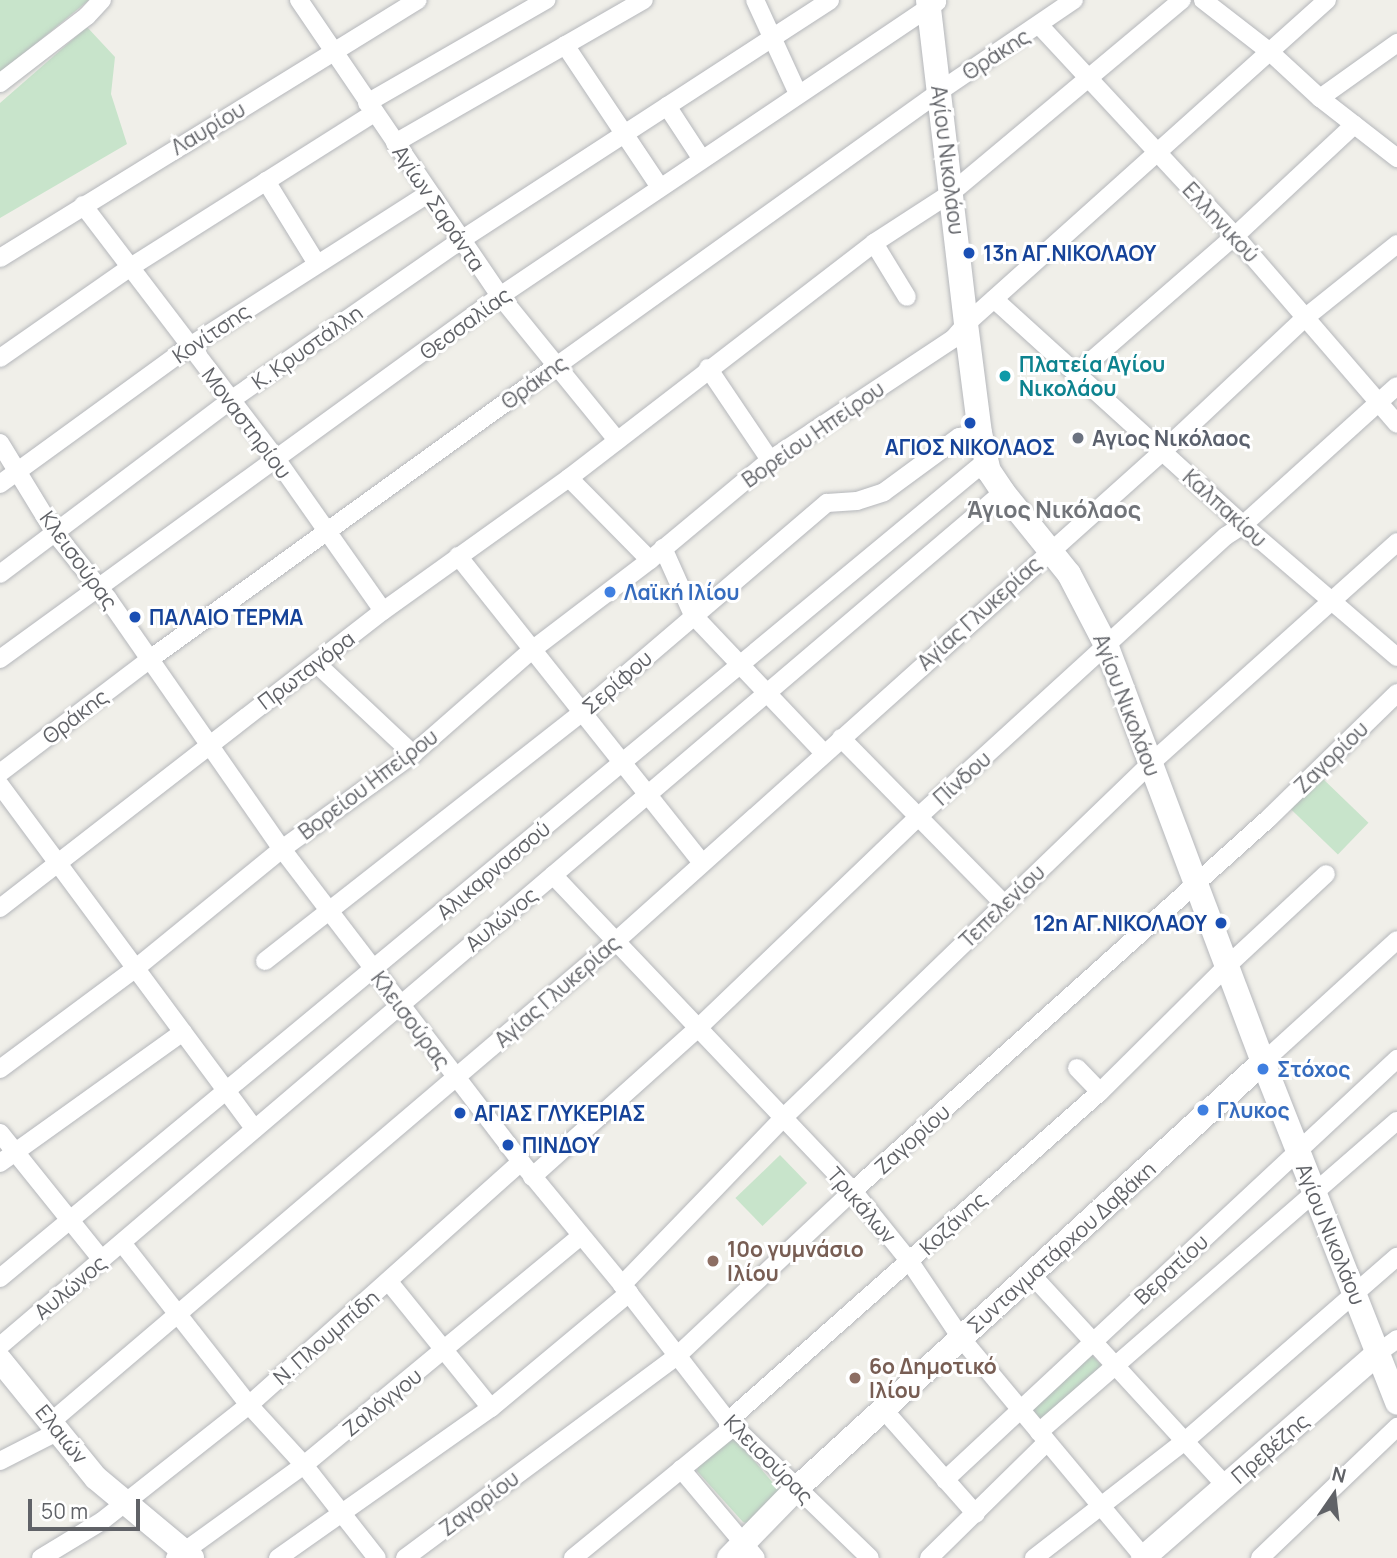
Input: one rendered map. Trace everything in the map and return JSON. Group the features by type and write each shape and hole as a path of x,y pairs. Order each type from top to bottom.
{"street":[{"path":"0,83 87,16 102,0"},
{"name":"Αγίων Σαράντα","path":"299,0 500,296 617,440"},
{"name":"Λαυρίου","path":"0,258 418,0"},
{"path":"395,143 644,0"},
{"path":"755,0 798,94"},
{"name":"Κ. Κρυστάλλη","path":"0,574 231,400 461,240 830,0"},
{"name":"Θράκης","path":"0,773 150,659 555,367 940,91 1040,26 1073,0"},
{"name":"Πρωταγόρα","path":"0,908 209,743 317,664 383,611 569,478 708,368 874,243 950,193 1182,0"},
{"path":"1203,0 1270,52 1320,98 1397,159"},
{"name":"Βορείου Ηπείρου","path":"0,1069 136,968 282,849 413,754 532,650 650,560 770,460 953,339 966,324 1327,0"},
{"path":"0,358 128,268 266,181 371,108 538,2"},
{"name":"Αγίου Νικολάου","path":"932,3 950,193 980,433 986,461 1003,492 1051,549 1081,595 1107,647 1263,1062 1354,1293 1388,1346 1397,1403"},
{"name":"Θεσσαλίας","path":"0,659 500,296 932,3"},
{"name":"Ελληνικού","path":"1040,26 1235,236 1397,424"},
{"path":"1320,98 1397,43"},
{"path":"565,45 659,186"},
{"path":"667,106 701,158"},
{"path":"1076,374 1235,236 1354,125"},
{"path":"266,181 317,264"},
{"name":"Κονίτσης","path":"0,484 190,346 429,193"},
{"name":"Μοναστηρίου","path":"83,205 128,268 277,460 383,611"},
{"path":"874,243 907,298"},
{"name":"Αγίας Γλυκερίας","path":"0,1461 56,1426 179,1315 615,942 1162,452 1306,317 1397,244"},
{"name":"Καλπακίου","path":"994,299 1243,525 1397,657"},
{"path":"708,368 770,460"},
{"name":"Πίνδου","path":"532,1177 697,1028 917,818 1226,536 1243,525 1397,386"},
{"name":"Σερίφου","path":"265,961 582,712 827,503 857,501 884,492 959,437 980,433"},
{"name":"Κλεισούρας","path":"0,443 55,533 150,659 282,849 532,1177 626,1289 728,1421 870,1558"},
{"name":"Αλικαρνασσού","path":"0,1278 986,461"},
{"path":"569,478 650,560"},
{"name":"Αυλώνος","path":"0,1346 1003,492"},
{"name":"Τεπελενίου","path":"278,1558 491,1408 626,1289 783,1118 1151,763 1397,542"},
{"path":"663,548 693,615 824,753"},
{"path":"458,556 702,863"},
{"path":"317,664 413,754"},
{"name":"Ζαγορίου","path":"405,1558 677,1356 853,1191 1196,884 1397,693"},
{"path":"841,738 1004,904"},
{"path":"0,785 255,1129"},
{"name":"Κοζάνης","path":"573,1558 728,1431 728,1421 1100,1092 1227,966 1326,874"},
{"name":"Τρικάλων","path":"553,875 853,1191 910,1262 961,1338 1143,1558"},
{"name":"Συνταγματάρχου Δαβάκη","path":"743,1553 796,1489 1396,943"},
{"path":"0,1163 183,1032"},
{"name":"Βερατίου","path":"945,1480 1397,1059"},
{"path":"1077,1068 1100,1092"},
{"path":"929,1558 976,1514 1043,1437 1114,1367 1397,1121"},
{"path":"0,1133 102,1260"},
{"name":"N. Πλουμπίδη","path":"41,1558 125,1504 249,1405 521,1162"},
{"name":"Ζαλόγγου","path":"185,1556 304,1465 581,1236"},
{"path":"122,1243 249,1405 304,1465 377,1558"},
{"path":"1034,1558 1185,1441 1397,1257"},
{"path":"1031,1274 1226,1486"},
{"path":"389,1282 491,1408"},
{"name":"Πρεβέζης","path":"1143,1558 1388,1346"},
{"name":"Ελαιών","path":"4,1372 56,1426 96,1478 185,1556"},
{"path":"883,1409 976,1514"},
{"path":"1260,1558 1397,1427"},
{"path":"681,1469 743,1553"}],"green space":[{"path":"0,0 89,0 0,73"},
{"path":"87,27 115,57 111,94 127,144 0,218 0,103"},
{"path":"1321,777 1368,823 1338,854 1290,809"},
{"path":"780,1155 807,1183 762,1226 735,1198"},
{"path":"1090,1353 1102,1366 1043,1421 1031,1408"},
{"path":"734,1437 779,1490 750,1524 743,1522 697,1471 699,1465"}],"place":[{"name":"13η ΑΓ.ΝΙΚΟΛΑΟΥ","path":"969,253"},
{"name":"Πλατεία Αγίου Νικολάου","path":"1005,376"},
{"name":"ΑΓΙΟΣ ΝΙΚΟΛΑΟΣ","path":"970,423"},
{"name":"Αγιος Νικόλαος","path":"1078,438"},
{"name":"Λαϊκή Ιλίου","path":"610,592"},
{"name":"ΠΑΛΑΙΟ ΤΕΡΜΑ","path":"135,617"},
{"name":"12η ΑΓ.ΝΙΚΟΛΑΟΥ","path":"1221,923"},
{"name":"Στόχος","path":"1263,1069"},
{"name":"Γλυκος","path":"1203,1110"},
{"name":"ΑΓΙΑΣ ΓΛΥΚΕΡΙΑΣ","path":"460,1113"},
{"name":"ΠΙΝΔΟΥ","path":"508,1145"},
{"name":"10ο γυμνάσιο Ιλίου","path":"713,1261"},
{"name":"6ο Δημοτικό Ιλίου","path":"855,1378"}],"district":[{"name":"Άγιος Νικόλαος","path":"1054,509"}]}
